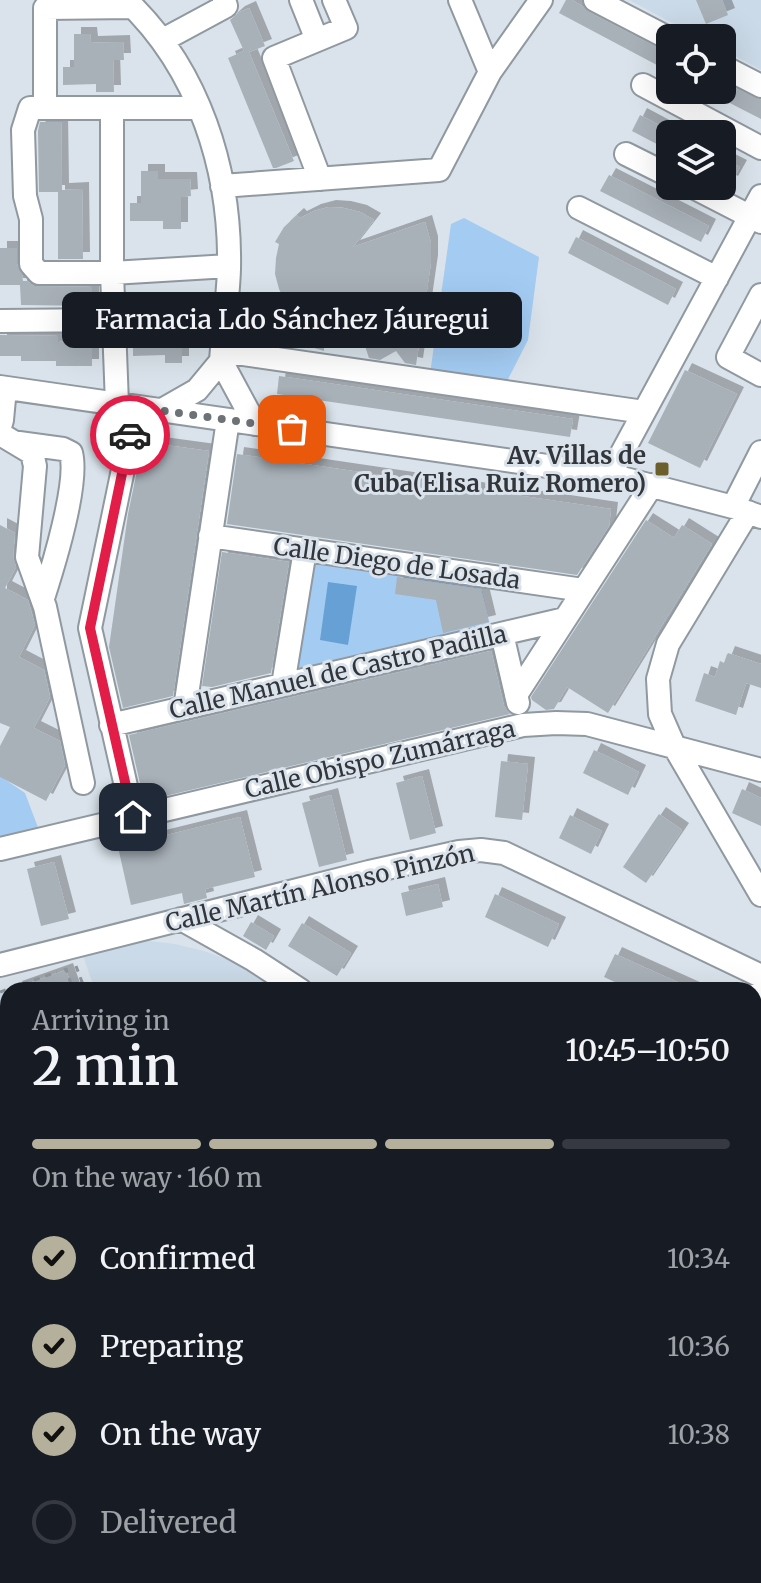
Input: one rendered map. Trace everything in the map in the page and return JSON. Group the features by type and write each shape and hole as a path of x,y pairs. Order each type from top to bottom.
{"street":[{"path":"163,40 226,6 224,0"},
{"path":"301,0 317,40"},
{"path":"320,179 274,58 346,28 334,0"},
{"path":"460,0 490,72"},
{"path":"222,186 439,170 490,72 541,0"},
{"path":"595,0 656,32"},
{"path":"45,107 45,8 130,3 163,40 190,83 218,161 229,266 222,356 255,424"},
{"path":"736,73 761,86"},
{"path":"643,85 761,148"},
{"path":"199,108 30,108 23,130 25,196 31,219 31,264 39,273 112,273 229,266"},
{"path":"112,108 114,320 126,405 90,628 133,817"},
{"path":"0,130 23,130"},
{"path":"626,154 656,169"},
{"path":"610,475 757,211 728,200"},
{"path":"579,208 717,278"},
{"path":"761,295 728,357 761,375"},
{"path":"0,321 114,320"},
{"path":"162,410 197,390 222,356"},
{"path":"222,356 644,412"},
{"path":"0,427 2,388 610,475 747,512"},
{"path":"185,708 228,420"},
{"path":"9,438 32,453 35,466 27,557 43,598 83,783"},
{"path":"9,438 63,449 71,453 74,462 52,572 43,598"},
{"path":"761,452 747,512 668,644 658,679 660,714 674,746 761,895"},
{"path":"516,695 652,485"},
{"name":"Calle Diego de Losada","path":"210,536 583,590"},
{"path":"283,685 305,550"},
{"name":"Calle Manuel de Castro Padilla","path":"76,750 112,733 185,708 565,619"},
{"path":"502,634 523,725"},
{"name":"Calle Obispo Zumárraga","path":"0,849 523,725 587,724 761,770"},
{"name":"Calle Martín Alonso Pinzón","path":"0,965 369,872 481,850 504,853 761,976"},
{"path":"181,919 288,982"}],"path":[{"path":"70,947 82,982"},
{"path":"29,982 66,969 70,982"}],"shaded area":[{"path":"629,0 761,0 761,70 736,57 736,24 674,24"},
{"path":"464,218 539,257 528,340 505,385 430,374 451,224"},
{"path":"312,561 477,585 482,590 490,626 300,671 296,668"},
{"path":"328,582 357,586 348,645 320,640"},
{"path":"0,776 25,793 39,830 0,841"},
{"path":"134,942 175,944 204,951 231,961 267,982 92,982 82,953"}],"building":[{"path":"566,0 572,0 656,47 656,65 559,13"},
{"path":"696,0 722,0 728,15 706,24"},
{"path":"249,8 265,46 249,52 294,161 276,168 273,168 228,58 244,51 230,20"},
{"path":"74,34 90,34 91,43 123,42 124,60 113,60 114,92 96,92 96,84 63,85 63,67 74,67"},
{"path":"736,88 761,100 761,119 732,104 736,104"},
{"path":"640,115 656,124 656,144 632,131"},
{"path":"40,122 61,122 62,190 82,189 83,259 58,259 58,192 39,192"},
{"path":"141,171 158,171 158,179 190,179 191,196 181,197 181,229 163,229 163,221 130,221 130,203 141,203"},
{"path":"609,175 709,226 701,242 600,191"},
{"path":"329,207 360,212 374,220 353,247 425,222 431,243 431,262 416,365 405,363 396,351 380,360 369,358 365,346 324,348 324,351 301,344 311,322 286,303 279,289 275,274 279,244 275,242 284,227 297,215 300,218"},
{"path":"576,237 676,289 668,305 568,253"},
{"path":"0,248 17,248 17,264 23,281 34,286 92,287 92,306 21,305 20,285 0,285"},
{"path":"160,305 160,314 193,313 193,331 182,331 182,363 165,363 165,355 133,356 133,338 143,338 143,306"},
{"path":"0,335 58,336 58,342 92,341 92,366 56,366 56,361 21,361 21,356 0,356"},
{"path":"685,370 737,394 700,468 648,443"},
{"path":"279,376 573,419 570,437 277,394"},
{"path":"143,442 209,451 173,696 123,708 109,647 128,514"},
{"path":"237,454 611,509 609,526 577,575 227,524"},
{"path":"646,520 674,538 682,525 712,544 608,713 567,687 554,709 546,710 531,697"},
{"path":"0,525 15,533 13,556 16,567 5,588 28,600 35,625 19,657 44,670 50,697 34,728 60,741 65,765 46,801 0,777 0,746 10,727 0,723"},
{"path":"222,552 289,562 271,673 212,687 202,686"},
{"path":"397,577 481,589 489,622 443,633 436,600 395,594"},
{"path":"491,651 504,706 510,714 144,801 129,735"},
{"path":"728,653 761,664 761,688 746,683 736,715 695,701 704,673 715,677 720,661 724,663"},
{"path":"594,750 639,772 628,795 583,773"},
{"path":"501,761 528,764 522,820 495,817"},
{"path":"422,776 436,833 410,840 396,783"},
{"path":"742,789 761,798 761,826 732,813"},
{"path":"331,795 347,860 319,867 302,803"},
{"path":"659,814 682,830 646,883 623,867"},
{"path":"570,815 602,831 591,854 559,838"},
{"path":"240,817 255,877 205,889 207,898 184,904 182,893 131,905 118,847"},
{"path":"54,862 69,919 41,926 27,869"},
{"path":"438,884 443,907 406,916 401,893"},
{"path":"495,894 559,924 548,947 485,917"},
{"path":"251,922 274,936 266,950 243,936"},
{"path":"302,923 351,953 337,976 288,946"},
{"path":"615,954 677,982 615,982 604,977"},
{"path":"66,970 70,982 32,982"}],"way so far":[{"path":"130,435 136,407 292,429"}],"place":[{"name":"Farmacia Ldo Sánchez Jáuregui","path":"292,429"},
{"name":"Av. Villas de Cuba(Elisa Ruiz Romero)","path":"662,469"}],"route":[{"path":"130,435 90,628 133,817"}]}
